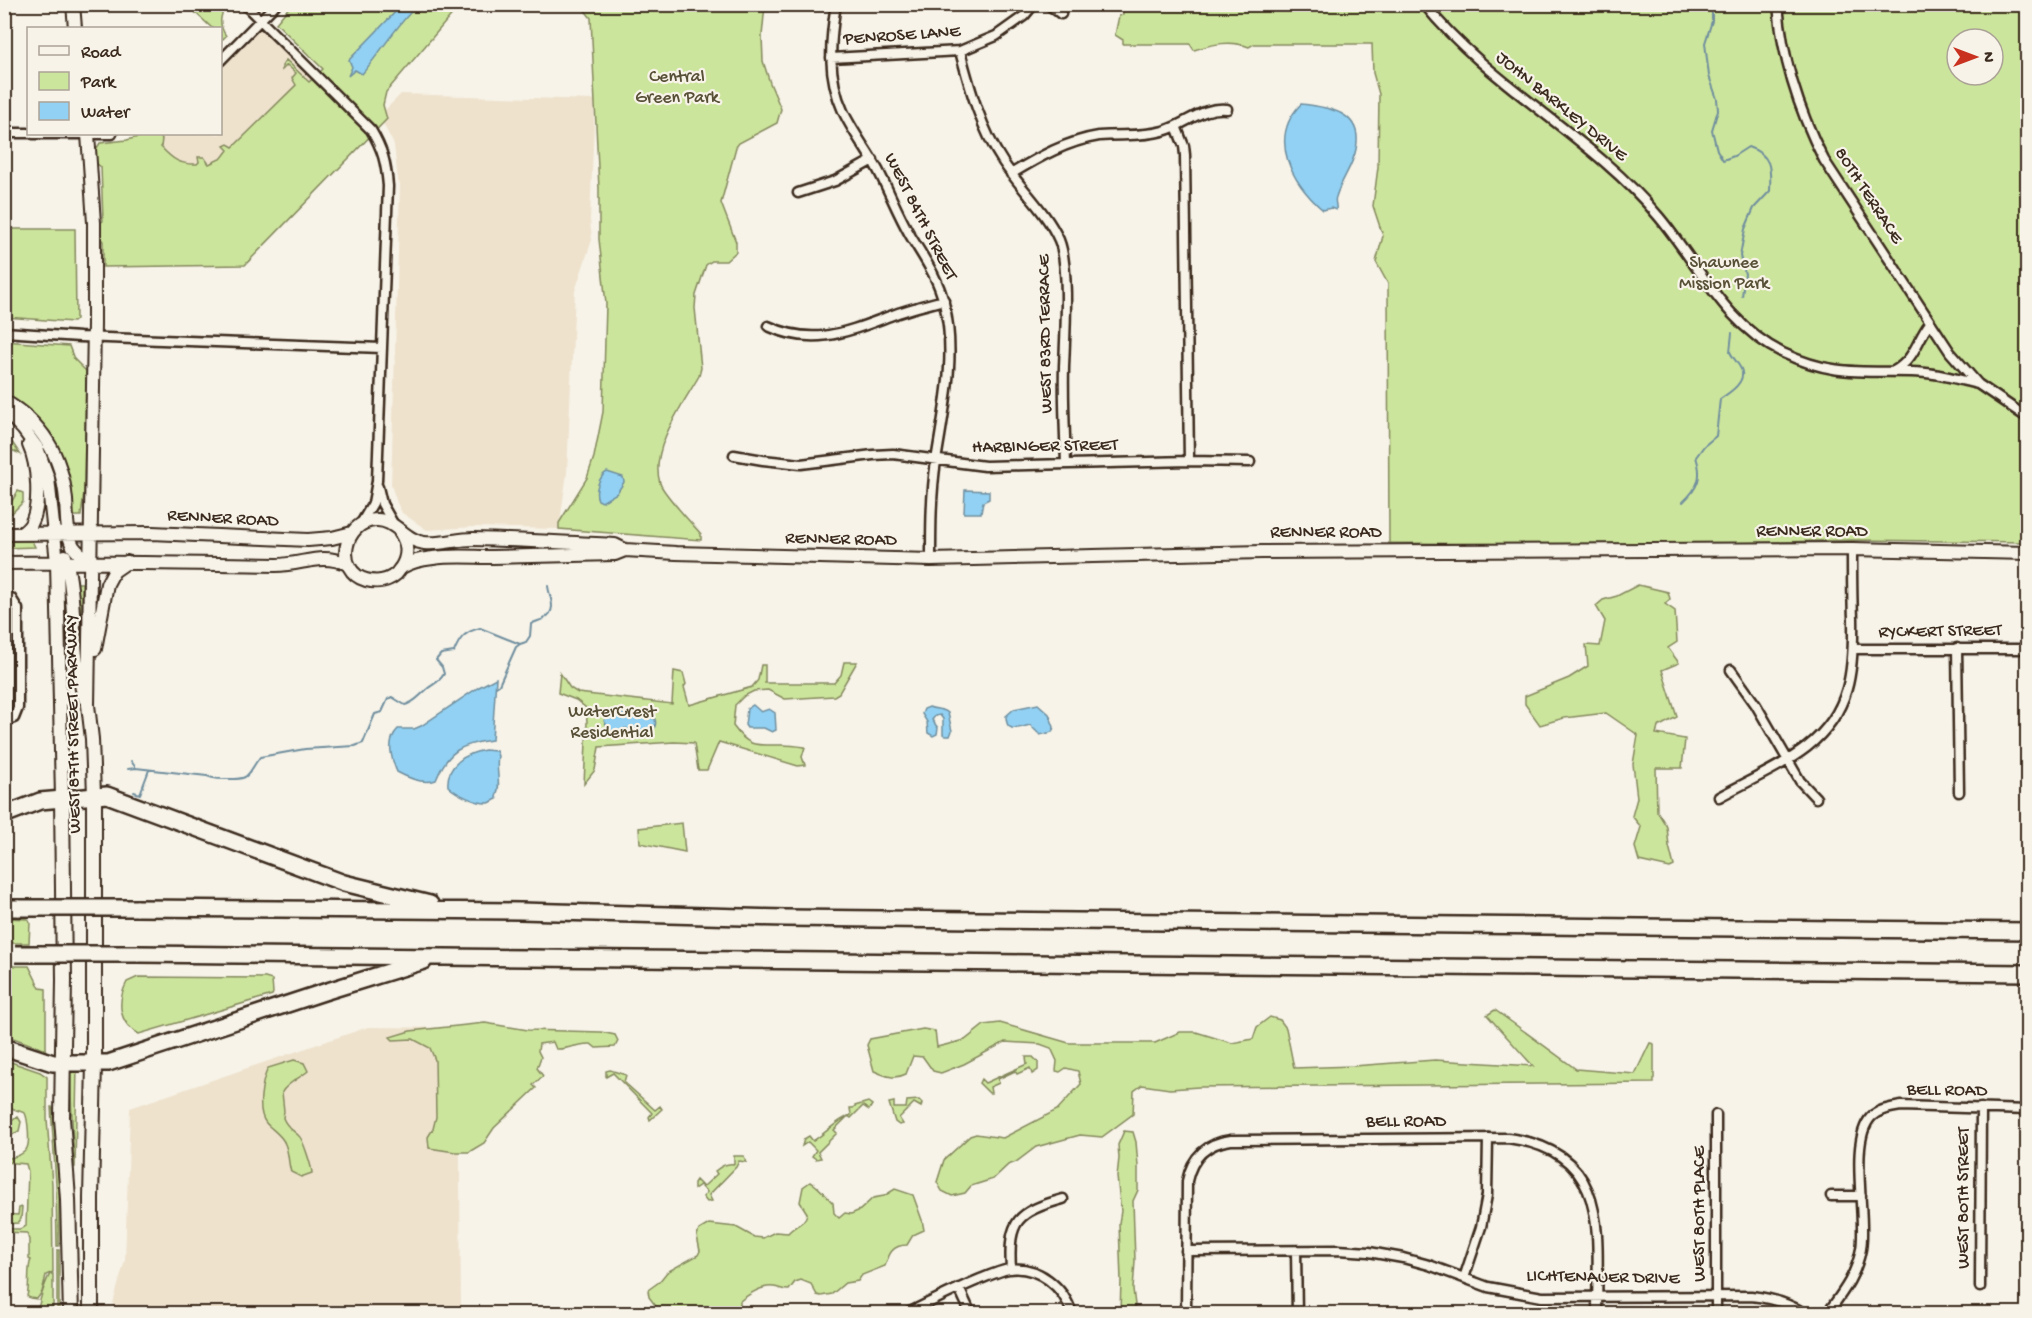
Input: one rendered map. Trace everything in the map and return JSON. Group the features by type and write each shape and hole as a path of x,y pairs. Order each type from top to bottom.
{"highway":[{"path":"4,815 40,801 106,795 345,883 455,910"},
{"path":"12,908 455,910 785,918 2028,931"},
{"path":"10,954 2028,974"},
{"path":"4,1047 43,1060 64,1063 108,1063 436,957"}],"main road":[{"path":"73,4 75,27"},
{"name":"WEST 87TH STREET PARKWAY","path":"88,135 94,223 92,533 88,685 94,795 91,1314"},
{"path":"4,401 32,422 56,454 64,482 71,543 90,562"},
{"name":"WEST 87TH STREET PARKWAY","path":"4,409 23,429 42,457 48,478 51,515 62,562 64,1063 62,1118 68,1199 71,1314"},
{"path":"4,415 29,445 36,469 34,516 29,527 21,534"},
{"name":"RENNER ROAD","path":"4,534 92,533 308,540 332,538 356,529 365,522 377,520 422,543 471,539 615,545 625,550 810,558 931,560 1262,552 1852,549 2028,554"},
{"path":"348,564 345,549 348,538 356,529"},
{"path":"397,529 406,541 407,552 401,568"},
{"name":"RENNER ROAD","path":"4,563 127,562 279,565 310,559 334,558 348,564 353,572 363,579 374,582 386,580 401,568 437,557 615,554 625,550"},
{"path":"62,562 70,581 78,678 88,705"},
{"path":"88,685 107,584 114,571 127,562"}],"street":[{"path":"244,4 371,130 383,151 388,186 377,481 373,503 356,529"},
{"path":"222,59 276,4"},
{"name":"WEST 84TH STREET","path":"836,4 830,38 832,77 844,112 873,160 910,234 936,278 944,300 950,340 949,375 936,460 931,519 931,560"},
{"name":"PENROSE LANE","path":"831,58 960,51 996,36 1024,16 1034,4"},
{"path":"1048,4 1061,14"},
{"name":"JOHN BARKLEY DRIVE","path":"1424,4 1487,69 1580,139 1637,192 1680,244 1730,313 1759,339 1782,353 1827,369 1846,372 1926,373 1978,384"},
{"name":"80TH TERRACE","path":"1778,4 1789,69 1811,134 1833,175 1930,323 1950,352 1978,384"},
{"name":"WEST 83RD TERRACE","path":"960,51 978,111 1002,161 1053,230 1063,253 1066,464"},
{"path":"1011,174 1043,155 1070,143 1101,136 1149,134 1176,126 1208,110 1227,109"},
{"path":"1176,126 1185,155 1189,461"},
{"path":"4,133 27,133"},
{"path":"798,193 835,181 873,160"},
{"path":"768,326 794,334 837,334 862,328 916,307 944,300"},
{"path":"1892,372 1910,359 1930,323"},
{"path":"4,332 94,338 382,348"},
{"path":"1978,384 2028,418"},
{"name":"HARBINGER STREET","path":"734,455 801,464 883,455 985,466 1189,461 1250,462"},
{"path":"377,481 382,504 397,529"},
{"path":"1719,797 1787,760 1820,736 1835,716 1851,678 1852,549"},
{"path":"4,597 14,602 18,609 18,708 14,718 4,721"},
{"path":"1958,648 1959,792"},
{"name":"RYCKERT STREET","path":"1853,649 2028,649"},
{"path":"1731,670 1756,705 1800,781 1816,798"},
{"name":"BELL ROAD","path":"1861,1196 1860,1149 1863,1130 1871,1117 1882,1110 1901,1106 2028,1110"},
{"name":"WEST 80TH STREET","path":"1980,1287 1981,1108"},
{"name":"WEST 80TH PLACE","path":"1716,1115 1716,1314"},
{"path":"1464,1278 1481,1227 1487,1195 1488,1138"},
{"name":"BELL ROAD","path":"1186,1314 1186,1196 1189,1170 1199,1154 1211,1145 1231,1140 1488,1138 1509,1138 1545,1146 1566,1160 1590,1193 1598,1238 1597,1314"},
{"path":"1827,1314 1852,1279 1862,1245 1861,1196 1831,1196"},
{"path":"1011,1269 1011,1235 1019,1219 1030,1211 1063,1200"},
{"name":"LICHTENAUER DRIVE","path":"1186,1251 1338,1250 1403,1258 1430,1265 1488,1287 1542,1297 1751,1296 1770,1298 1794,1306 1806,1314"},
{"path":"1296,1251 1297,1314"},
{"path":"906,1314 959,1288 1011,1269 1032,1272 1056,1285 1068,1301 1072,1314"},
{"path":"959,1288 971,1314"}],"shaded area":[{"path":"260,23 316,77 220,171 177,172 142,135 222,135 222,60"},
{"path":"401,94 595,100 590,220 592,240 575,291 567,473 559,529 474,527 427,530 402,513 397,503 391,485 400,184 394,145 379,116"},
{"path":"368,1027 459,1028 461,1313 110,1314 125,1260 130,1108"}],"green space":[{"path":"190,4 226,5 222,13 222,27 211,27 188,6"},
{"name":"Shawnee Mission Park","path":"1123,4 2027,5 2027,542 1852,540 1665,545 1389,543 1388,284 1376,262 1383,236 1373,206 1378,167 1379,94 1373,73 1372,44 1254,44 1249,47 1228,43 1194,50 1190,44 1123,44 1123,40 1115,35 1119,16 1123,15"},
{"path":"291,5 460,5 386,92 383,105 387,119 245,265 103,267 103,241 99,237 99,224 103,221 101,167 96,163 95,151 100,143 158,135 162,139 161,147 181,162 197,164 198,157 204,157 209,164 222,158 228,150 224,146 228,144 233,147 296,85 292,78 296,73 287,65 282,70 286,60 309,82 323,69 276,23"},
{"name":"Central Green Park","path":"573,5 765,5 762,36 763,61 781,109 777,123 739,143 736,147 721,203 736,242 736,252 726,261 712,261 706,265 696,295 695,308 701,368 699,376 669,428 659,456 658,470 662,487 701,534 701,540 559,529 559,523 587,478 594,457 603,412 606,304 599,239 599,189 591,18 583,8"},
{"path":"222,28 226,36 222,38"},
{"path":"5,229 75,229 76,319 73,322 5,317"},
{"path":"4,341 69,346 74,359 86,371 84,492 81,516 72,516 68,473 53,438 36,417 5,394"},
{"path":"5,432 20,454 7,448"},
{"path":"18,491 23,493 23,502 12,513 5,514 5,504 12,501"},
{"path":"5,540 32,541 35,547 5,548"},
{"path":"76,583 82,583 81,626 79,626"},
{"path":"1638,585 1668,592 1670,599 1665,604 1675,611 1677,642 1668,648 1679,663 1662,670 1677,717 1658,727 1656,734 1685,739 1682,768 1656,768 1657,811 1667,827 1674,866 1670,868 1639,861 1635,847 1641,827 1632,816 1637,798 1633,764 1638,735 1606,713 1564,718 1540,725 1525,704 1525,696 1569,678 1588,666 1586,645 1600,646 1605,621 1596,606 1603,600 1617,596"},
{"name":"WaterCrest Residential","path":"844,662 857,662 839,693 834,696 785,699 768,690 754,691 744,696 735,705 733,726 749,742 759,745 805,747 802,757 805,765 798,766 719,742 707,770 698,770 694,743 674,742 599,747 595,770 584,784 586,708 576,700 558,693 560,673 570,688 578,693 672,704 674,671 683,673 689,705 752,687 758,680 761,665 765,665 765,683 834,683 841,675"},
{"path":"682,823 685,852 640,843 639,828"},
{"path":"5,918 28,919 30,923 29,943 5,943"},
{"path":"5,966 29,966 40,988 46,989 46,1050 5,1035"},
{"path":"138,977 265,978 272,980 273,993 139,1034 127,1024 121,1011 122,997 127,982"},
{"path":"1495,1010 1576,1069 1635,1074 1650,1043 1654,1044 1654,1083 1170,1089 1142,1085 1134,1091 1133,1114 1102,1137 1080,1135 1036,1147 1016,1162 1008,1165 993,1179 971,1186 965,1193 952,1196 942,1191 937,1182 944,1160 970,1136 976,1134 1003,1138 1057,1110 1081,1084 1078,1071 1066,1068 1060,1072 1056,1071 1057,1061 1051,1048 1040,1044 1005,1042 964,1064 941,1073 933,1071 923,1057 913,1056 906,1074 890,1077 874,1071 867,1045 870,1039 923,1029 935,1031 937,1047 965,1040 984,1025 1000,1023 1069,1043 1155,1043 1180,1032 1196,1032 1232,1043 1253,1039 1257,1027 1270,1017 1280,1020 1286,1028 1294,1068 1435,1060 1533,1066 1487,1015"},
{"path":"485,1023 528,1030 601,1032 615,1035 618,1041 615,1047 596,1048 591,1044 586,1044 556,1049 553,1042 539,1044 538,1051 541,1057 537,1068 543,1076 533,1085 536,1088 494,1128 484,1143 469,1152 429,1148 428,1137 436,1117 435,1060 430,1048 413,1039 393,1040 390,1037 410,1031"},
{"path":"1026,1057 1033,1057 1038,1062 1038,1070 1032,1074 1030,1068 1017,1074 1015,1071 998,1079 999,1083 990,1087 991,1093 979,1083 981,1079 985,1083 1027,1064"},
{"path":"5,1060 40,1072 47,1077 53,1272 46,1275 42,1292 37,1299 27,1296 31,1260 29,1259 27,1233 5,1232 5,1229 20,1229 26,1226 28,1171 26,1164 5,1162 5,1159 23,1153 28,1145 28,1136 25,1113 5,1106"},
{"path":"294,1060 304,1063 308,1071 290,1083 282,1092 283,1118 288,1127 301,1138 309,1160 312,1173 301,1177 291,1172 284,1141 266,1123 261,1111 262,1088 268,1068"},
{"path":"77,1066 75,1167 74,1167 70,1069"},
{"path":"606,1071 626,1075 624,1082 655,1110 660,1106 662,1109 650,1120 652,1113 613,1073 606,1077"},
{"path":"919,1100 922,1103 921,1107 914,1103 899,1118 903,1124 899,1125 895,1122 889,1103 894,1102 894,1108 906,1108 907,1101"},
{"path":"868,1102 872,1105 869,1110 863,1106 851,1118 848,1116 851,1115 850,1108"},
{"path":"51,1107 59,1184 59,1246 57,1246"},
{"path":"18,1117 21,1122 19,1131 5,1139 5,1119 11,1120"},
{"path":"847,1117 834,1130 837,1133 818,1152 821,1158 816,1159 812,1156 816,1150 808,1142 802,1146 804,1139 809,1136 813,1141"},
{"path":"1124,1131 1133,1132 1138,1166 1138,1190 1133,1201 1135,1261 1133,1289 1136,1313 1120,1313 1119,1223 1121,1211 1117,1177 1118,1145"},
{"path":"734,1156 744,1156 746,1162 739,1161 709,1195 712,1201 707,1202 703,1197 707,1192 700,1185 694,1189 694,1183 696,1180 703,1187 717,1174 715,1171 717,1169 727,1164 734,1164"},
{"path":"810,1182 833,1203 834,1213 839,1218 845,1213 851,1214 860,1210 873,1198 884,1196 895,1189 913,1195 924,1230 913,1235 907,1245 895,1248 885,1266 862,1275 858,1281 845,1283 832,1294 817,1295 811,1284 801,1280 795,1282 789,1290 765,1287 756,1291 740,1301 740,1313 661,1313 649,1297 648,1290 667,1272 698,1255 700,1251 697,1236 699,1230 709,1224 736,1227 754,1237 763,1238 775,1232 788,1233 806,1217 807,1213 800,1202 803,1187"},
{"path":"22,1207 21,1219 18,1223 5,1224 5,1214 18,1215 19,1208"},
{"path":"57,1250 59,1250 59,1314 57,1313"},
{"path":"50,1274 53,1274 53,1313 38,1313 42,1293"}],"water":[{"path":"402,5 418,5 362,74 355,70 348,76 352,67 349,60"},
{"path":"1301,104 1322,107 1342,114 1355,127 1356,149 1335,199 1336,210 1331,208 1323,210 1312,199 1293,174 1288,160 1285,146 1286,132 1291,117"},
{"path":"607,472 623,477 624,482 617,493 602,502 598,500 597,489"},
{"path":"965,490 989,491 989,499 983,502 981,513 964,513"},
{"path":"496,678 492,740 457,750 446,762 436,780 421,781 397,772 391,744 398,729 414,729 421,726"},
{"path":"1038,704 1049,714 1054,727 1052,732 1040,735 1030,725 1010,728 1006,716 1014,709"},
{"path":"753,705 761,712 769,709 775,713 776,730 772,732 764,728 747,728 745,725 747,709"},
{"path":"929,707 948,713 952,731 950,736 943,734 943,719 940,715 935,716 932,720 938,728 937,734 933,736 928,733 927,722 922,714 924,709"},
{"path":"615,710 626,716 642,714 655,719 654,729 639,735 626,728 615,733 604,721 608,713"},
{"path":"485,750 496,751 498,756 497,799 489,803 467,798 448,786 450,772 459,761"}],"waterway":[{"path":"1712,4 1712,21 1705,43 1709,76 1717,99 1718,110 1712,130 1717,150 1723,160 1748,147 1762,154 1770,169 1770,191 1754,208 1745,229 1740,256 1745,274 1742,296"},
{"path":"1683,502 1698,482 1699,470 1696,457 1716,436 1720,399 1736,387 1742,378 1741,369 1730,352 1732,333"},
{"path":"496,687 516,647 526,642 530,636 531,624 549,615 552,603 548,586"},
{"path":"128,769 136,768 219,779 240,779 247,775 260,757 305,749 355,746 363,743 375,714 382,712 388,699 392,697 405,705 408,704 439,680 444,674 436,660 441,654 454,652 458,642 470,631 480,628 520,644"},
{"path":"131,761 136,768"},
{"path":"134,792 140,794 149,770"}]}
